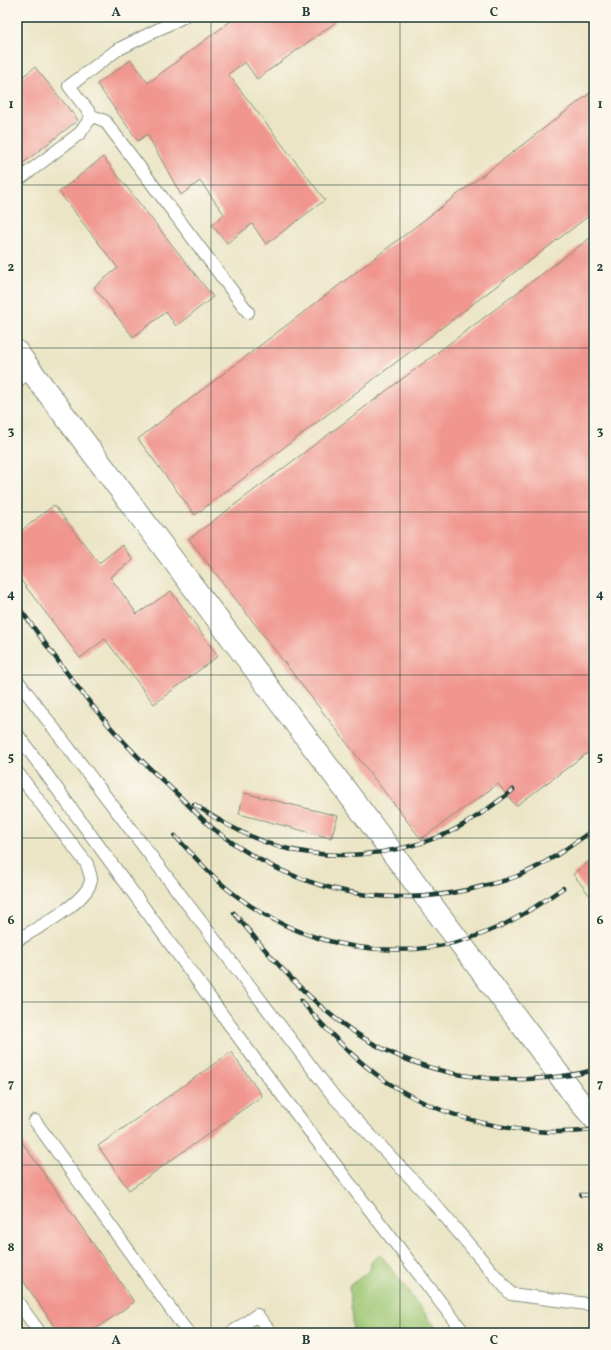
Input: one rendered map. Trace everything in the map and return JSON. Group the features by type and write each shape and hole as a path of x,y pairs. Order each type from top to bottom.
{"street":[{"path":"17,352 24,376 578,1100 594,1118"}],"lane":[{"path":"183,17 117,50 69,86 92,116 105,121 248,312"},
{"path":"17,181 80,133 92,116"},
{"path":"17,680 335,1098 425,1193 511,1294 594,1305"},
{"path":"17,734 256,1061 464,1333"},
{"path":"17,772 87,864 91,879 84,895 68,909 17,940"},
{"path":"35,1121 188,1333"},
{"path":"17,1302 40,1333"},
{"path":"231,1333 257,1315 271,1333"}],"green space":[{"path":"380,1254 440,1333 353,1333 349,1286 370,1270 371,1262"}],"building":[{"path":"236,17 332,17 336,22 257,79 245,62 228,74 325,200 266,244 252,224 227,243 212,225 224,214 200,181 181,195 147,134 138,141 97,84 131,60 148,83"},
{"path":"35,67 78,120 17,168 17,81"},
{"path":"594,90 594,212 195,515 138,439"},
{"path":"103,157 213,297 176,326 166,312 133,337 94,287 118,268 59,192"},
{"path":"594,235 594,748 516,806 498,784 421,839 189,539"},
{"path":"54,505 99,563 122,545 133,560 110,577 137,614 171,591 218,656 154,704 105,639 80,658 17,575 17,534"},
{"path":"244,793 338,816 331,838 239,814"},
{"path":"594,858 594,901 573,874"},
{"path":"231,1052 262,1096 129,1190 98,1146"},
{"path":"17,1135 134,1302 90,1333 59,1333 17,1272"}],"railway":[{"path":"17,605 69,676 110,727 131,750 215,830 246,852 278,869 312,882 346,892 382,896 418,897 454,893 503,881 526,873 556,856 594,829"},
{"path":"194,804 235,829 268,843 300,851 341,855 382,852 422,843 441,836 469,821 513,790"},
{"path":"175,836 221,883 238,897 265,915 294,929 324,940 356,947 387,950 419,949 451,943 482,934 504,925 534,908 563,888"},
{"path":"234,913 280,966 317,1003 353,1031 376,1045 399,1056 449,1072 474,1077 501,1079 553,1077 578,1074 594,1070"},
{"path":"301,1001 341,1044 363,1064 387,1082 410,1096 434,1107 486,1124 513,1129 567,1132 594,1130"},
{"path":"581,1195 594,1195"}]}
